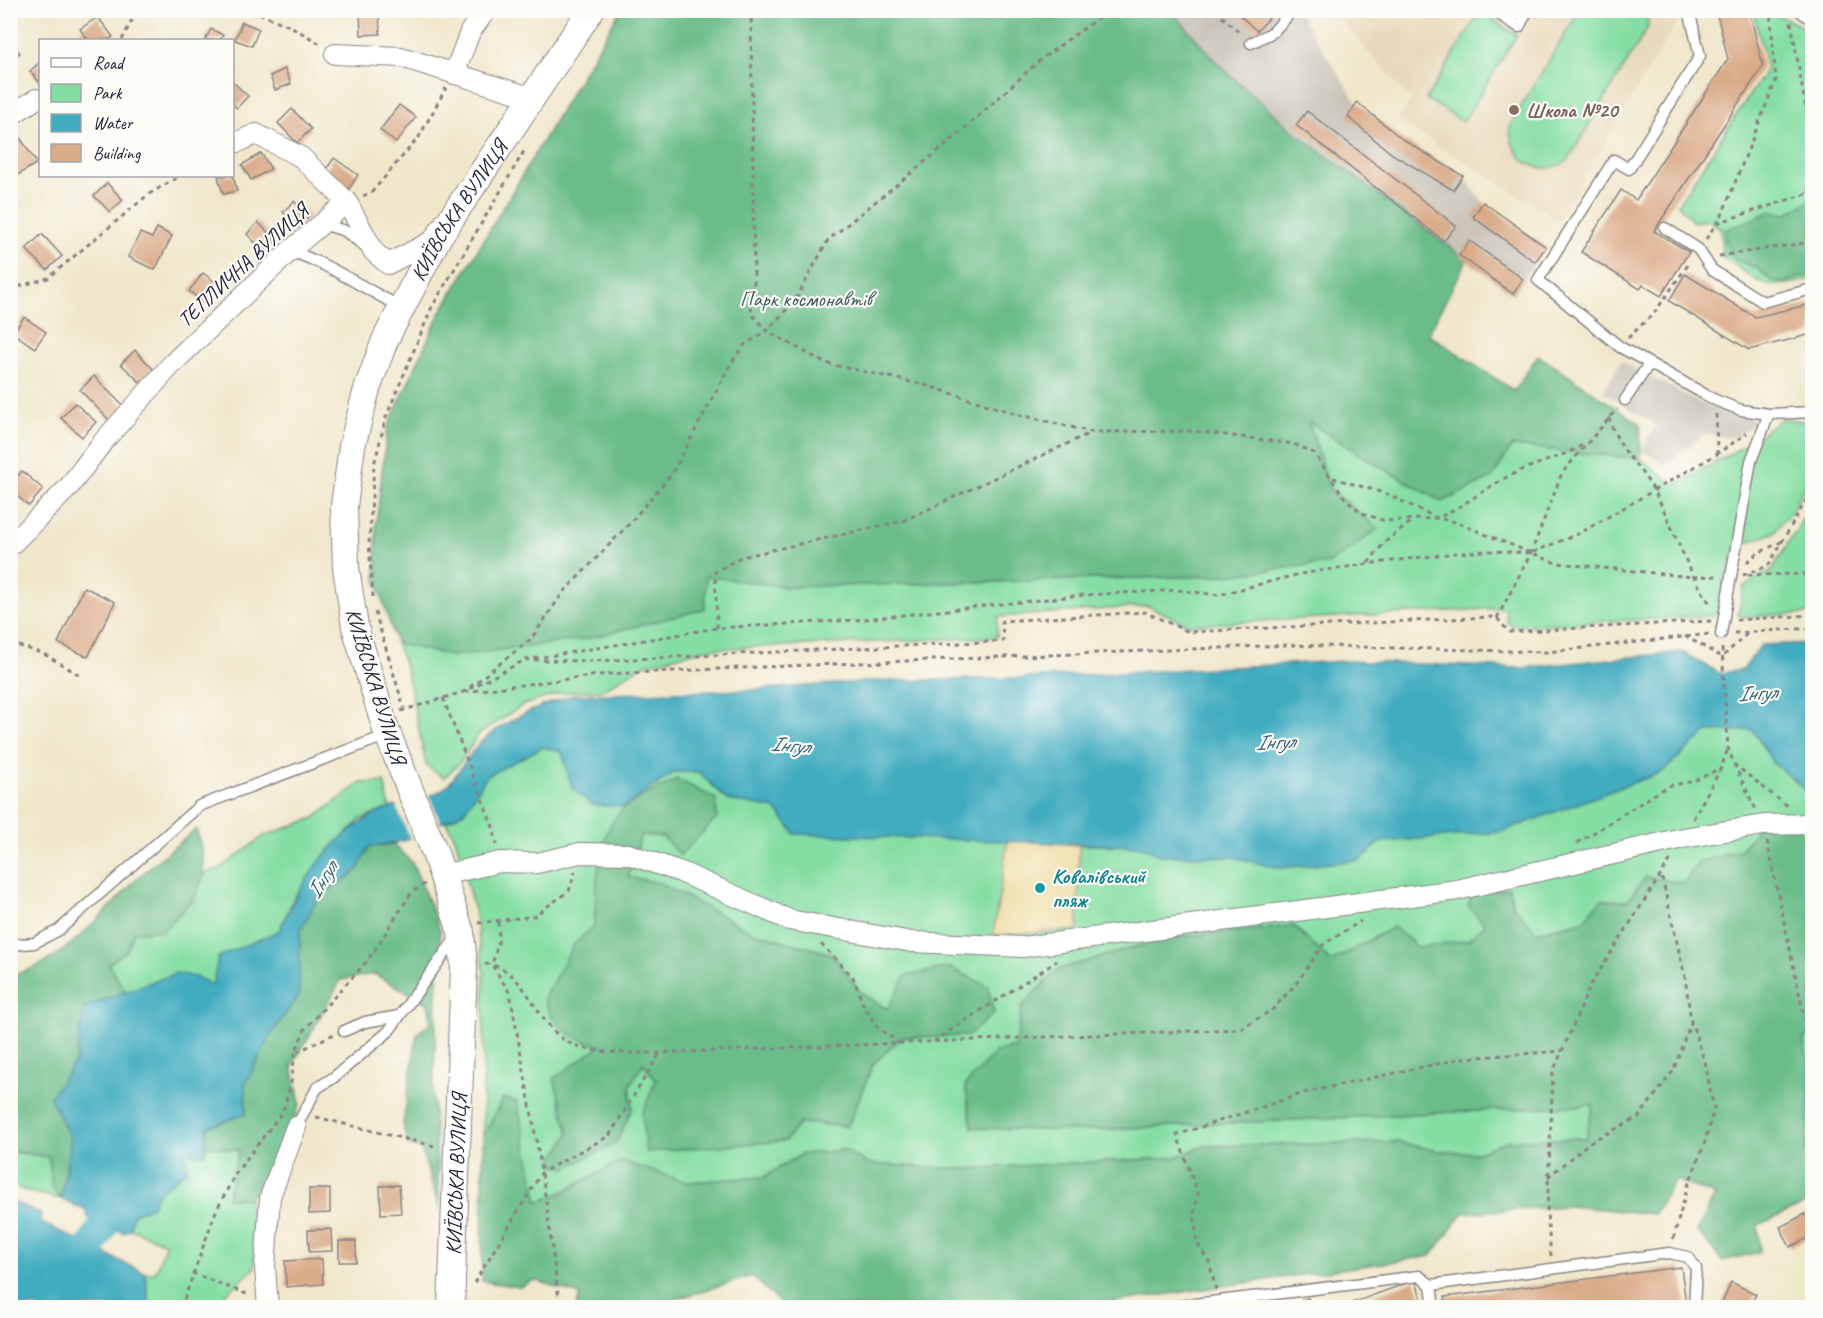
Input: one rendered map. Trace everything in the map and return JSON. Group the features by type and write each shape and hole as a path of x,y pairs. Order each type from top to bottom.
{"street":[{"path":"454,74 470,32 486,10"},
{"name":"КИЇВСЬКА ВУЛИЦЯ","path":"460,1300 464,967 461,932 438,864 385,727 355,627 346,568 344,506 352,446 366,389 401,307 438,238 591,10"},
{"path":"335,54 401,57 533,98"},
{"path":"10,116 36,99"},
{"path":"238,142 256,134 301,157 347,202 374,252 388,264 438,238"},
{"name":"ТЕПЛИЧНА ВУЛИЦЯ","path":"10,546 68,488 102,442 174,362 290,251 347,202"},
{"path":"438,864 537,863 580,853 628,854 681,872 789,920 912,942 1023,947 1456,890 1683,838 1764,825 1812,824"},
{"path":"268,1305 265,1267 270,1197 296,1128"}],"lane":[{"path":"1251,43 1273,32 1293,10"},
{"path":"1492,10 1519,27 1528,10"},
{"path":"1689,10 1700,56 1629,169 1614,160 1538,280 1620,347 1715,400 1741,410 1768,414 1812,412"},
{"path":"1798,10 1812,20"},
{"path":"323,224 345,231 374,252"},
{"path":"1665,228 1702,254 1712,270 1763,302 1812,289"},
{"path":"290,251 320,261 362,288 401,307"},
{"path":"1625,400 1649,364"},
{"path":"1721,634 1751,461 1768,414"},
{"path":"10,945 34,943 59,930 199,806 377,739 385,727"},
{"path":"296,1128 317,1088 333,1078 388,1032 461,932"},
{"path":"344,1030 365,1022 399,1016"},
{"path":"1162,1308 1419,1276 1431,1285 1669,1253 1688,1257 1696,1268 1694,1308"},
{"path":"1431,1285 1434,1308"}],"path":[{"path":"122,39 137,10"},
{"path":"251,10 292,27 335,54"},
{"path":"751,10 753,281 751,313 767,331 825,363 925,385 1020,415 1092,432 1194,431 1294,444 1314,453 1344,497 1362,513 1385,521 1411,522 1437,518 1457,509 1508,477 1586,443"},
{"path":"464,692 531,639 562,594 631,522 673,472 730,364 744,345 767,331 796,299 828,240 952,140 1040,60 1109,10"},
{"path":"1215,10 1251,43"},
{"path":"1620,347 1655,312 1702,254 1717,223 1776,81 1770,10"},
{"path":"1791,20 1812,144"},
{"path":"347,202 372,192 419,137 454,74"},
{"path":"404,708 374,608 369,544 375,465 386,417 432,307 527,145"},
{"path":"1717,223 1811,192 1812,175"},
{"path":"10,289 48,278 149,194 178,177"},
{"path":"1702,254 1812,242"},
{"path":"1497,618 1531,553 1562,473 1625,400"},
{"path":"1715,400 1717,454"},
{"path":"464,692 525,660 717,628 856,620 1084,595 1178,590 1218,595 1300,574 1367,564 1456,553 1490,551 1531,553 1580,533 1654,491 1736,442 1768,414"},
{"path":"1608,417 1614,437 1654,491 1693,577 1724,620"},
{"path":"717,628 716,572 741,557 903,521 1092,432"},
{"path":"1332,478 1387,494 1437,518 1455,522 1556,563 1693,577 1812,574"},
{"path":"1747,575 1768,566 1812,490"},
{"path":"1367,564 1385,542 1411,522"},
{"path":"1732,576 1758,553 1783,541"},
{"path":"525,660 593,661 1003,641 1002,621 1145,612 1189,632 1497,618"},
{"path":"1497,618 1509,632 1812,615"},
{"path":"385,727 404,708 464,692 607,674 1288,645 1547,652 1721,634 1812,628"},
{"path":"1721,634 1728,748 1764,825 1812,1054"},
{"path":"10,643 44,654 83,677"},
{"path":"443,698 496,840"},
{"path":"1552,1269 1547,1213 1553,1072 1591,984 1662,876 1721,768 1728,748"},
{"path":"1734,764 1792,810"},
{"path":"1572,846 1668,786 1694,781 1721,768"},
{"path":"461,932 472,924 534,916 569,891 580,853"},
{"path":"181,1308 216,1211 236,1173 283,1111 291,1083 295,1053 305,1029 368,960 412,892 438,864"},
{"path":"1662,876 1685,977 1691,1021 1705,1062 1714,1108 1704,1145 1687,1188 1669,1253"},
{"path":"464,967 492,964 510,974 552,1031 572,1044 602,1052 660,1053 1240,1029 1272,1010 1295,986 1324,944 1362,921"},
{"path":"498,922 499,939 492,964 510,993 542,1172 560,1308"},
{"path":"819,942 853,977 862,1004 877,1027 901,1044"},
{"path":"933,1042 1061,959"},
{"path":"1548,1177 1590,1142 1639,1117 1672,1071 1691,1021"},
{"path":"295,1053 313,1042 344,1030"},
{"path":"1219,1300 1209,1262 1197,1243 1194,1213 1198,1194 1177,1135 1330,1087 1464,1058 1562,1051"},
{"path":"460,1300 542,1172 609,1136 660,1053"},
{"path":"261,1140 296,1128 311,1116 441,1148"},
{"path":"1812,1135 1812,1150"},
{"path":"192,1273 268,1305"}],"shaded area":[{"name":"Школа №20","path":"1681,10 1682,15 1558,219 1397,120 1411,100 1332,11"},
{"path":"1172,11 1298,11 1357,103 1402,139 1463,176 1483,202 1546,247 1513,294 1293,131 1219,65"},
{"path":"1621,361 1707,406 1756,420 1737,438 1704,434 1666,465 1641,450 1656,425 1603,392"}],"green space":[{"name":"Парк космонавтів","path":"620,11 1172,11 1219,65 1293,131 1467,260 1428,334 1514,391 1538,355 1640,424 1641,459 1512,446 1492,478 1442,502 1309,422 1329,488 1378,529 1330,563 1217,576 787,587 706,576 705,609 586,639 452,656 396,643 376,579 376,525 387,429 439,315"},
{"path":"1579,11 1647,11 1648,27 1568,160 1557,166 1537,167 1528,163 1514,147 1510,125"},
{"path":"1753,11 1784,18 1812,33 1812,279 1782,285 1763,283 1722,256 1721,228 1707,220 1693,222 1678,204 1767,68"},
{"path":"1480,12 1517,35 1463,122 1426,99"},
{"path":"1812,200 1812,274 1783,283 1772,281 1757,268 1735,260 1725,242 1725,230 1772,211 1786,214"},
{"path":"1782,418 1808,422 1812,427 1812,472 1791,513 1773,533 1749,542 1733,554 1730,568 1722,580 1725,591 1724,600 1712,616 1513,626 1507,622 1505,608 1189,625 1148,606 998,617 997,637 706,649 643,665 602,690 561,693 523,705 479,734 461,761 444,778 426,765 407,672 396,643 452,656 706,576 787,587 1217,576 1377,529 1329,488 1308,421 1364,457 1442,502 1492,478 1512,446 1641,459 1675,485 1749,443"},
{"path":"1812,504 1812,613 1744,617 1738,615 1744,586 1772,570"},
{"path":"1753,730 1773,763 1812,796 1812,831 1770,812 1741,850 1699,862 1684,883 1645,877 1627,901 1601,900 1584,921 1536,932 1513,906 1508,888 1485,925 1468,940 1418,947 1393,927 1331,962 1294,926 1166,938 1057,970 1022,1006 1016,1047 996,1052 1075,1131 1593,1105 1586,1138 1507,1141 1475,1153 1438,1151 1398,1142 1205,1146 1173,1158 961,1169 868,1164 845,1150 802,1154 764,1177 686,1182 621,1161 557,1195 537,1202 517,1102 503,1098 483,1136 484,973 475,914 455,837 446,822 464,812 487,776 543,747 562,752 572,788 624,807 675,772 699,772 727,800 775,808 795,834 1008,840 994,935 1078,930 1079,845 1142,846 1159,855 1233,857 1280,868 1360,860 1381,842 1501,832 1662,772 1707,732","holes":["677,779 663,837 641,834 628,877 660,883 752,932 832,954 861,993 887,1009 968,1036 902,1037 873,1064 848,1126 642,1115 656,1080 643,1063 630,1085 632,1109 552,1163 569,1134 600,1046 564,1030 552,1017 544,998 574,945 594,926 598,872"]},
{"path":"677,779 716,799 717,818 680,855 663,837 641,835 628,877 660,883 752,932 832,954 861,993 887,1009 906,976 949,967 988,986 994,1013 968,1036 902,1037 873,1064 848,1126 800,1123 785,1141 646,1152 642,1114 656,1080 643,1063 630,1085 632,1109 616,1143 566,1168 551,1163 569,1134 554,1078 600,1046 572,1035 557,1024 544,998 574,945 594,926 602,849 613,822 621,811 633,802"},
{"path":"384,782 390,808 360,820 294,897 279,931 218,957 213,985 200,979 179,975 169,976 126,992 108,964 127,950 134,931 194,901 204,873 219,869 264,836 314,818 361,783"},
{"path":"1770,812 1812,831 1812,1032 1803,1040 1811,1074 1806,1152 1812,1146 1812,1201 1758,1225 1760,1252 1722,1261 1697,1231 1715,1195 1675,1180 1654,1214 1569,1206 1463,1213 1431,1256 1080,1307 784,1307 752,1276 670,1301 676,1307 576,1308 580,1295 534,1280 520,1287 482,1281 483,1136 504,1098 517,1102 538,1202 557,1195 621,1161 686,1182 764,1177 802,1154 845,1150 868,1164 961,1169 1173,1158 1205,1146 1398,1142 1438,1151 1475,1153 1507,1141 1586,1138 1593,1105 1075,1131 972,1128 965,1085 996,1052 1016,1047 1022,1006 1057,970 1166,938 1294,926 1331,962 1393,927 1418,947 1468,940 1485,925 1468,905 1474,894 1509,888 1513,906 1537,932 1584,921 1601,900 1627,901 1645,877 1684,883 1699,862 1741,850"},
{"path":"196,829 203,862 200,886 194,897 162,931 134,932 127,950 108,964 126,992 84,1007 76,1061 50,1097 71,1139 61,1199 52,1188 49,1157 11,1151 11,975 29,970 64,949 97,920 140,876"},
{"path":"394,844 413,864 440,930 433,1098 440,1210 421,1149 408,1145 403,1124 417,1034 431,1022 428,1003 374,974 341,980 292,1066 300,1103 282,1155 249,1198 227,1198 239,1150 206,1146 208,1127 246,1114 245,1084 272,1033 299,995 300,931 318,898 357,871 369,847"},
{"path":"1812,1032 1812,1146 1806,1153 1803,1040"},
{"path":"206,1146 239,1150 227,1198 249,1198 255,1268 211,1307 150,1307 145,1273 155,1273 166,1243 130,1229 133,1214 152,1206 158,1193 187,1170 185,1153 204,1154"},
{"path":"10,1151 49,1157 52,1188 61,1199 29,1192 11,1185"}],"sand":[{"name":"Ковалівський пляж","path":"1008,840 1079,845 1078,930 993,935"}],"water":[{"path":"1812,643 1812,794 1773,763 1753,730 1707,732 1662,772 1501,832 1381,842 1360,860 1280,868 1233,857 1159,855 1142,846 795,834 775,809 727,800 699,772 675,772 624,807 592,805 572,788 562,752 543,747 487,776 464,812 403,841 369,847 357,871 318,898 300,931 299,995 272,1033 245,1084 246,1114 208,1127 205,1154 185,1153 187,1170 158,1193 152,1206 133,1214 130,1229 124,1233 87,1217 86,1210 61,1199 71,1139 50,1097 76,1061 84,1007 176,973 196,977 213,985 218,957 279,931 297,894 320,860 349,832 384,810 440,791 451,781 476,747 501,726 537,708 574,695 749,690 874,681 1023,678 1345,661 1520,668 1682,652 1719,673 1743,670 1761,645"},
{"path":"11,1201 41,1214 40,1222 145,1273 150,1307 11,1307"}],"pier":[{"path":"428,792 442,827 411,841 395,803"}],"building":[{"path":"360,10 379,10 380,34 361,35"},
{"path":"1234,10 1263,10 1270,17 1257,31"},
{"path":"1716,10 1749,10 1763,66 1654,231 1689,252 1661,296 1643,285 1640,289 1581,252 1621,190 1636,200 1728,59"},
{"path":"98,17 113,37 87,39 80,29"},
{"path":"242,22 259,29 252,46 235,40"},
{"path":"211,29 223,35 221,39 206,39"},
{"path":"10,42 20,53 10,62"},
{"path":"39,63 39,82 30,71"},
{"path":"285,69 291,84 275,90 270,76"},
{"path":"234,83 248,96 237,108 234,106"},
{"path":"1357,102 1402,139 1463,176 1453,190 1392,154 1348,117"},
{"path":"399,105 416,117 396,143 380,130"},
{"path":"292,109 311,129 297,143 278,123"},
{"path":"1307,111 1456,226 1444,241 1296,125"},
{"path":"15,130 37,163 10,180 10,133"},
{"path":"261,153 271,169 251,180 242,165"},
{"path":"334,158 358,175 349,189 324,173"},
{"path":"218,177 233,177 237,191 223,194"},
{"path":"107,183 123,200 110,212 94,196"},
{"path":"294,201 309,216 298,227 283,212"},
{"path":"1483,202 1546,247 1535,262 1473,217"},
{"path":"258,222 276,241 265,253 247,234"},
{"path":"157,228 172,236 155,270 128,257 140,233 152,238"},
{"path":"42,234 62,256 47,270 26,249"},
{"path":"1470,241 1523,279 1513,294 1459,255"},
{"path":"203,273 222,287 208,306 189,291"},
{"path":"1685,274 1755,317 1812,304 1812,334 1749,350 1669,301"},
{"path":"24,317 46,332 35,348 13,333"},
{"path":"135,350 154,370 141,383 121,364"},
{"path":"94,376 125,408 111,422 80,390"},
{"path":"75,403 96,422 82,437 61,418"},
{"path":"22,471 43,489 29,506 10,490 10,485"},
{"path":"84,587 115,602 88,657 58,643"},
{"path":"399,1185 401,1213 381,1214 380,1186"},
{"path":"309,1189 330,1189 330,1213 309,1214"},
{"path":"1805,1214 1812,1228 1812,1236 1790,1247 1780,1227"},
{"path":"331,1229 332,1251 309,1252 308,1230"},
{"path":"339,1241 356,1241 356,1262 339,1262"},
{"path":"322,1259 323,1284 286,1287 285,1261"},
{"path":"1681,1267 1686,1304 1662,1308 1447,1308 1445,1297"},
{"path":"1415,1280 1425,1308 1341,1308 1341,1307"},
{"path":"1731,1282 1756,1294 1749,1308 1720,1308"},
{"path":"1308,1298 1312,1308 1283,1308 1283,1307"},
{"path":"328,1303 328,1308 302,1308 302,1304"}],"waterway":[{"name":"Інгул","path":"52,1308 125,1191"}],"place":[{"name":"Школа №20","path":"1514,110"},
{"name":"Ковалівський пляж","path":"1040,888"}]}
